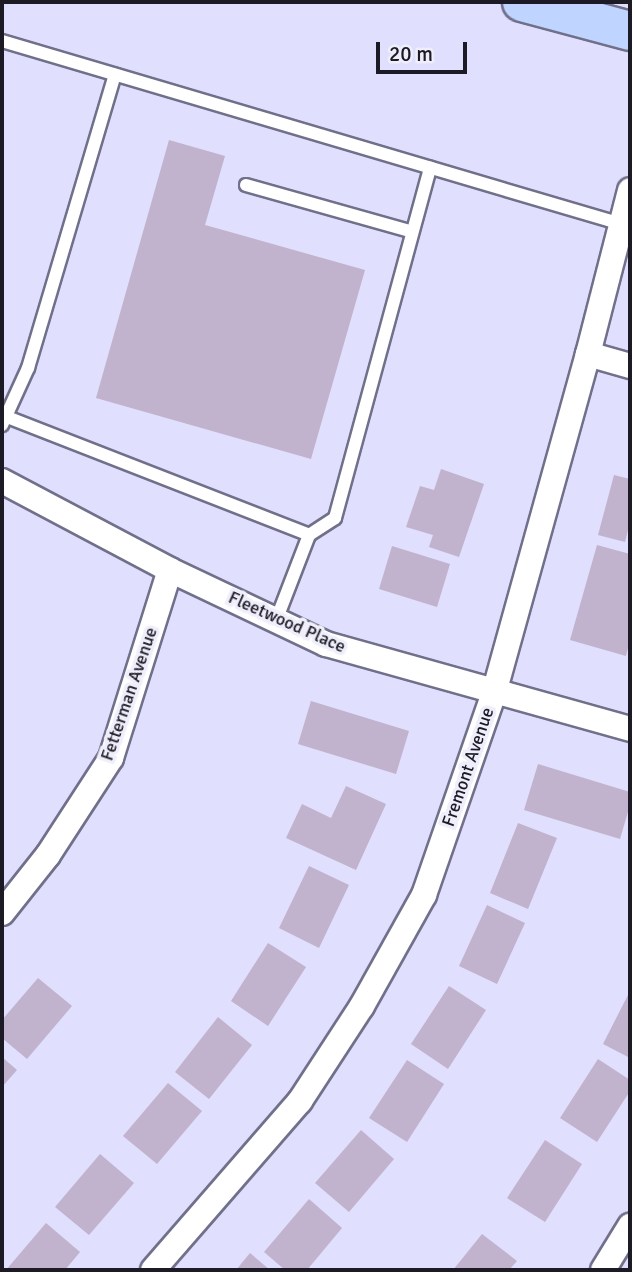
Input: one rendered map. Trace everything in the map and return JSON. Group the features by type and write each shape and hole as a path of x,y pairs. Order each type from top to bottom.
{"main road":[{"path":"522,2 630,31"}],"street":[{"name":"Fremont Avenue","path":"153,1270 300,1101 362,1006 424,895 494,693 589,354 630,190"},
{"path":"589,354 630,366"},
{"name":"Fleetwood Place","path":"2,481 170,570 277,618 326,644 630,729"},
{"name":"Fetterman Avenue","path":"2,913 48,855 111,758 170,570"},
{"path":"603,1270 630,1226"}],"lane":[{"path":"2,41 621,224"},
{"path":"115,75 28,368 3,419 309,535"},
{"path":"277,618 309,535 335,518 410,231 430,168"},
{"path":"246,185 410,231"}],"building":[{"path":"169,140 225,156 205,225 365,270 311,459 96,398"},
{"path":"441,469 484,484 459,557 429,547 433,535 406,527 420,486 434,490"},
{"path":"614,475 630,479 630,522 625,542 598,535"},
{"path":"597,545 630,554 630,640 626,656 570,640"},
{"path":"392,546 450,564 437,607 379,589"},
{"path":"311,701 409,731 396,774 298,744"},
{"path":"538,764 630,792 630,805 620,839 524,810"},
{"path":"346,786 386,804 356,870 286,838 302,804 331,818"},
{"path":"518,823 557,838 528,909 490,893"},
{"path":"309,866 349,885 319,948 279,928"},
{"path":"487,905 525,923 497,984 459,966"},
{"path":"268,943 306,967 268,1026 231,1001"},
{"path":"38,978 72,1006 27,1059 2,1038 2,1020"},
{"path":"449,986 486,1010 448,1069 411,1044"},
{"path":"630,991 630,1058 603,1044"},
{"path":"218,1017 252,1045 209,1099 175,1072"},
{"path":"2,1057 17,1070 2,1087"},
{"path":"598,1059 630,1080 630,1091 597,1142 560,1118"},
{"path":"407,1060 444,1084 407,1142 369,1118"},
{"path":"168,1083 202,1111 157,1164 123,1136"},
{"path":"361,1130 394,1159 349,1212 315,1183"},
{"path":"545,1140 582,1164 545,1222 507,1198"},
{"path":"100,1154 134,1183 89,1235 55,1207"},
{"path":"309,1199 342,1228 307,1270 285,1270 264,1252"},
{"path":"46,1223 80,1252 65,1270 6,1270"},
{"path":"482,1234 517,1261 509,1270 453,1270"},
{"path":"250,1253 270,1270 236,1270"}]}
